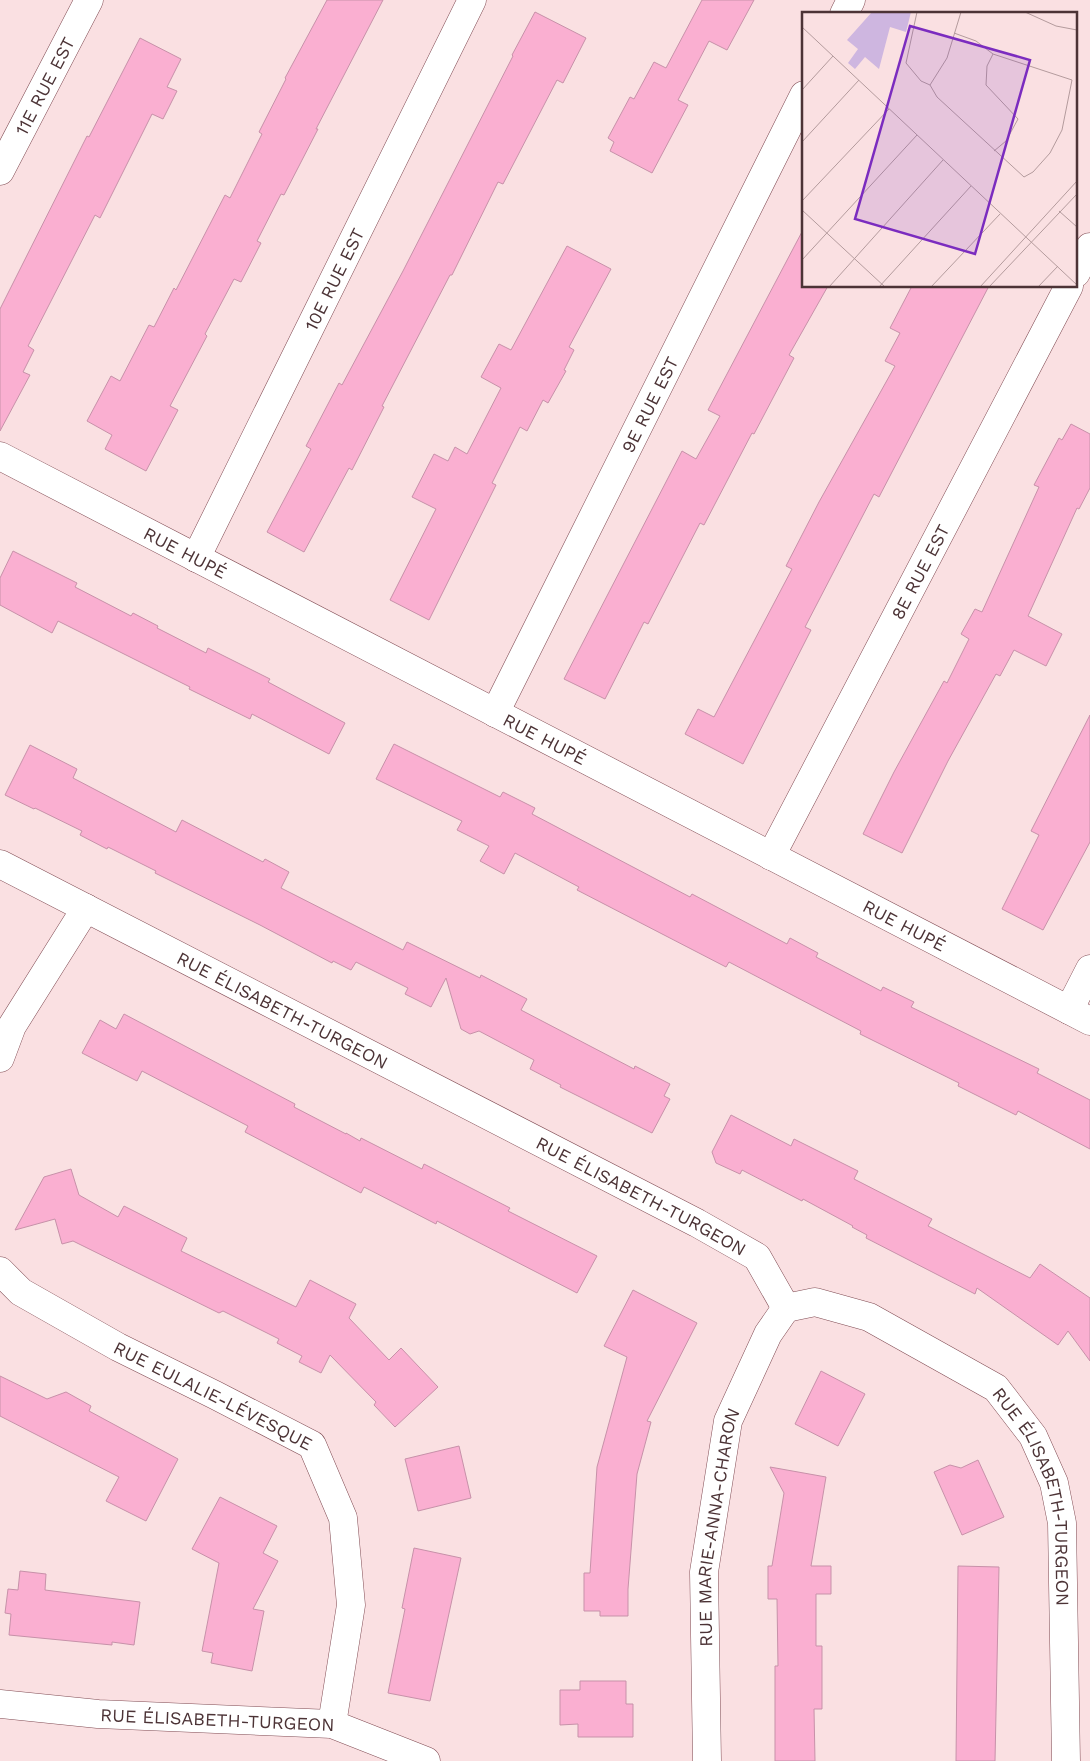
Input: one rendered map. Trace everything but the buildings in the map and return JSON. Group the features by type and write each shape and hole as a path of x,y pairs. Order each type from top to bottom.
{"street":[{"name":"11E RUE EST","path":"0,171 89,0"},
{"name":"10E RUE EST","path":"196,558 472,0"},
{"path":"845,12 851,0"},
{"name":"9E RUE EST","path":"495,713 802,99"},
{"path":"1078,269 1090,247"},
{"name":"8E RUE EST","path":"771,856 1068,288"},
{"name":"RUE HUPÉ","path":"0,456 1079,1016"},
{"name":"RUE ÉLISABETH-TURGEON","path":"0,864 697,1223 757,1257 786,1308 816,1302 869,1317 996,1388 1033,1436 1054,1483 1062,1523 1066,1761"},
{"path":"0,1058 12,1026 86,908"},
{"path":"1079,1016 1090,969"},
{"name":"RUE EULALIE-LÉVESQUE","path":"0,1271 21,1292 118,1347 312,1445 344,1518 351,1605 332,1724"},
{"name":"RUE MARIE-ANNA-CHARON","path":"707,1761 704,1572 728,1421 768,1334 786,1308"},
{"name":"RUE ÉLISABETH-TURGEON","path":"0,1704 98,1714 332,1724 426,1761"}]}
